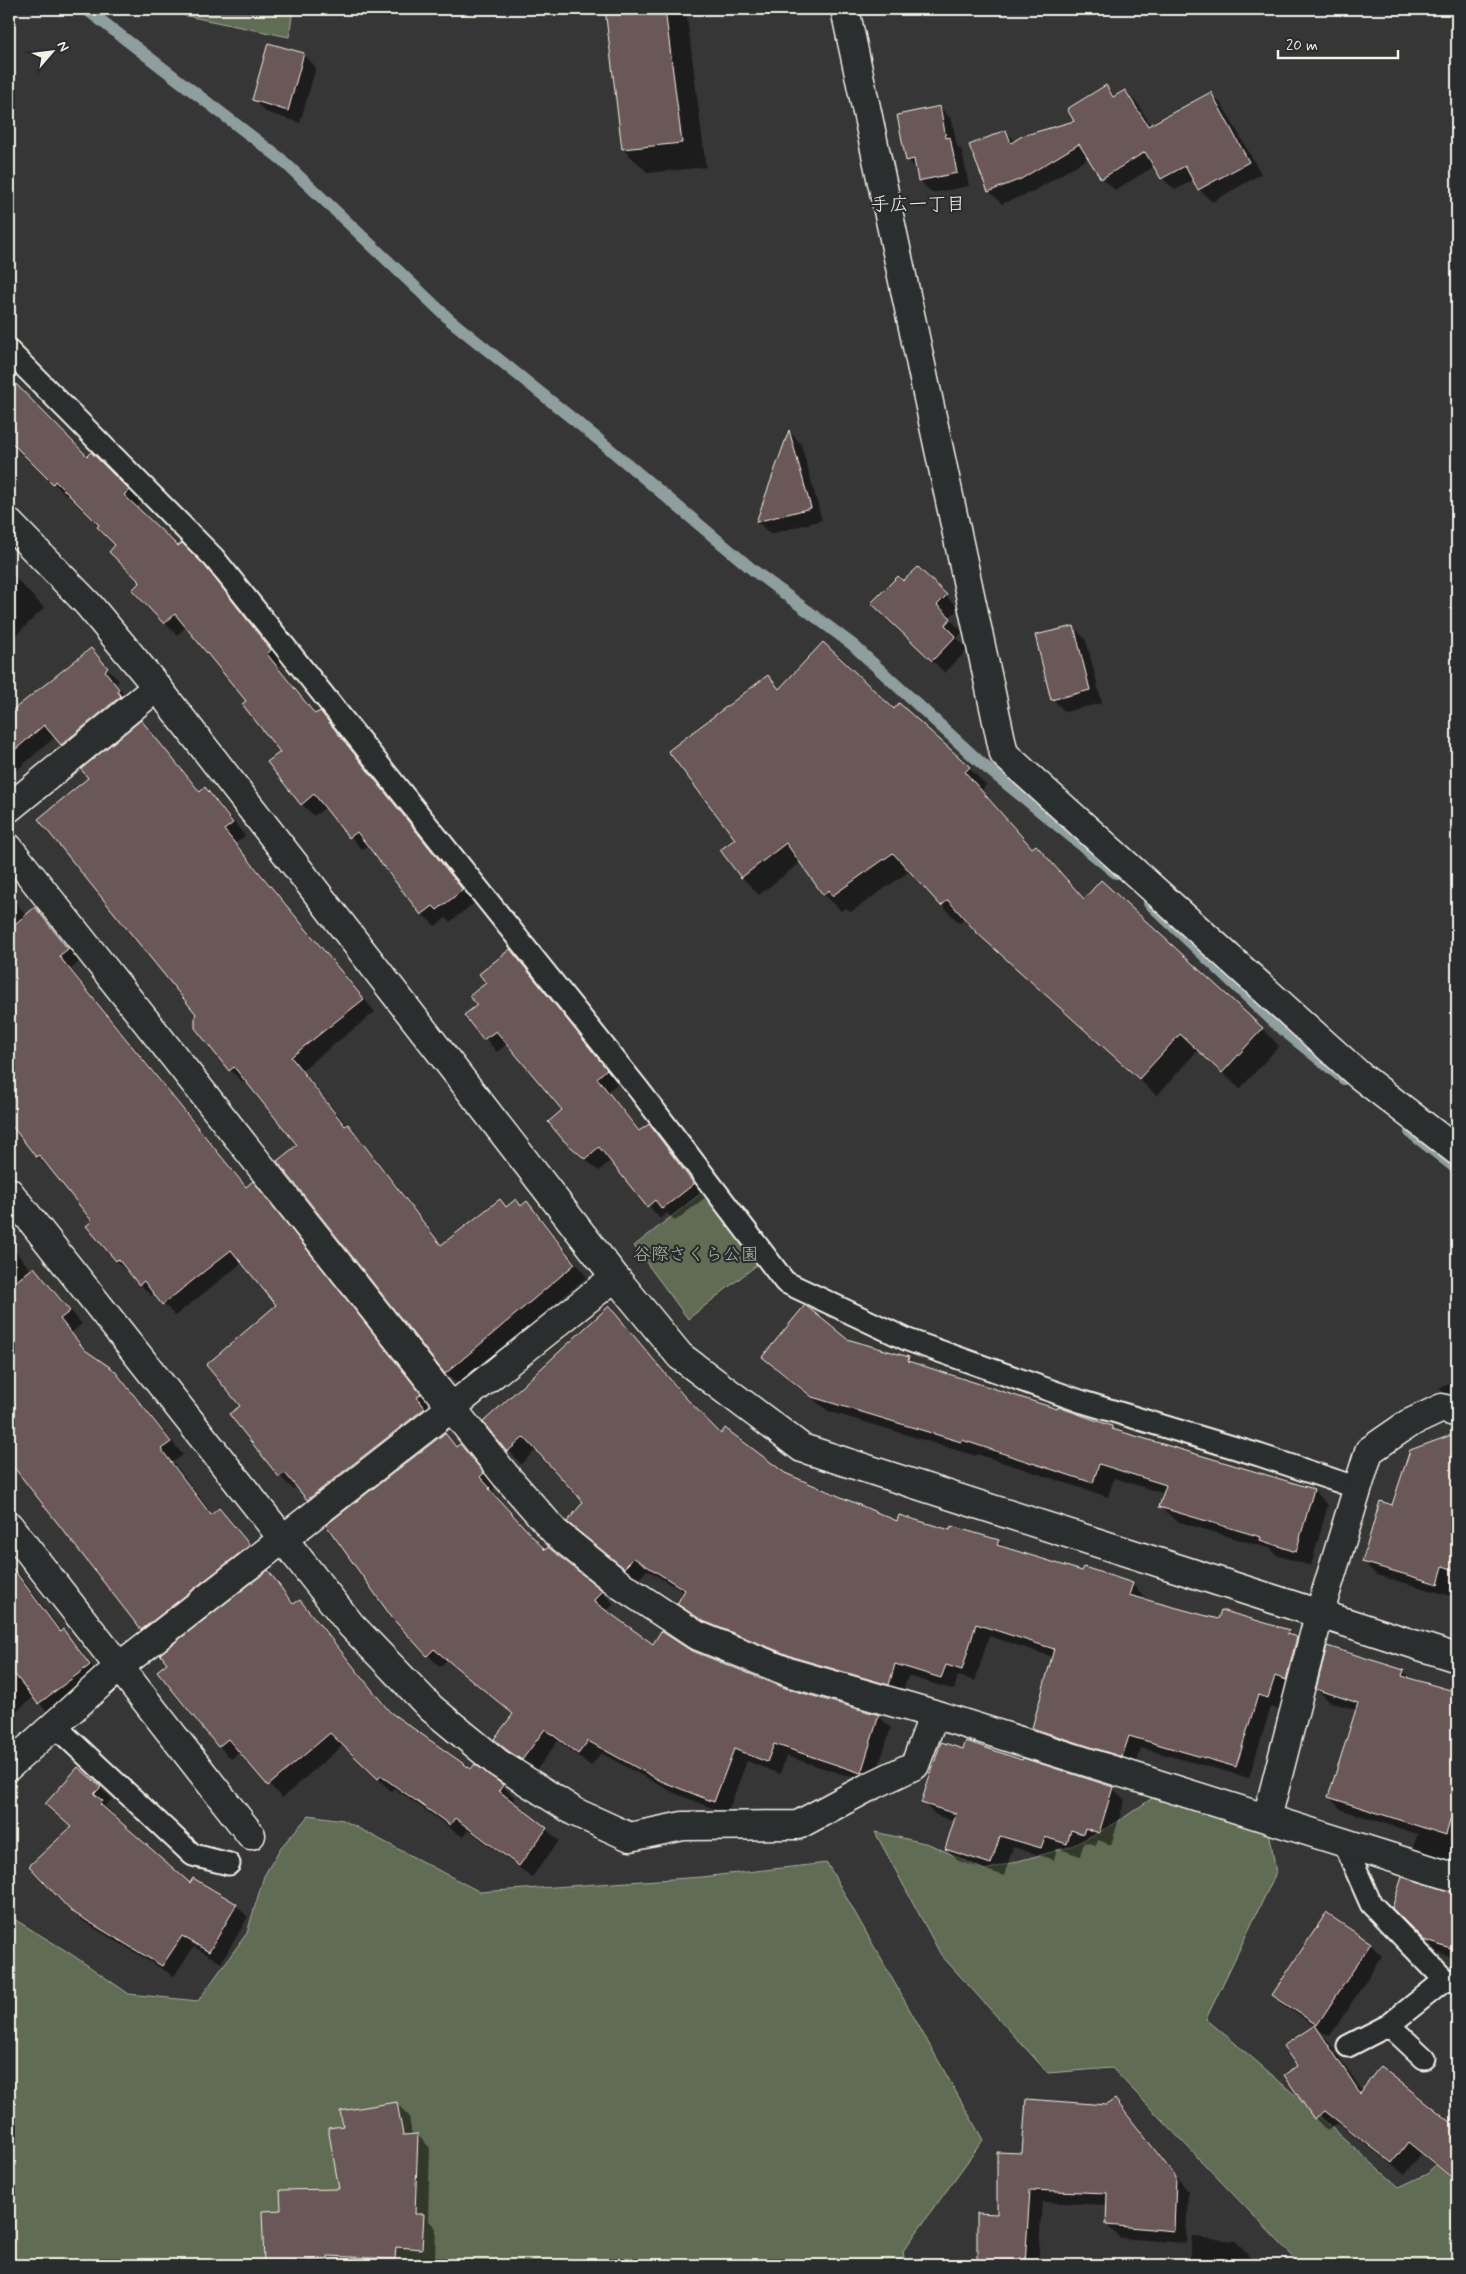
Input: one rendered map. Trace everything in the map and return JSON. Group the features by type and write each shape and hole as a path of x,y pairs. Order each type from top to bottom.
{"street":[{"path":"845,9 1004,754 1359,1075 1457,1151"},
{"path":"9,523 88,604 157,688 615,1277 680,1356 802,1448 1457,1658"},
{"path":"9,808 157,688"},
{"path":"9,848 505,1475 556,1533 618,1584 696,1635 791,1673 934,1714 1457,1878"},
{"path":"9,1192 351,1625 431,1708 498,1763 575,1812 630,1837 682,1826 798,1825 915,1765 934,1714"},
{"path":"9,1766 120,1666 451,1408 615,1277"},
{"path":"1267,1818 1319,1615 1369,1451 1408,1424 1442,1408 1457,1412"},
{"path":"9,1526 251,1835"}],"lane":[{"path":"9,351 214,558 639,1090 785,1282 908,1340 1083,1402 1259,1455 1358,1488"},
{"path":"54,1725 193,1855 228,1864"},
{"path":"1344,1843 1372,1904 1451,1981 1389,2025 1348,2046"},
{"path":"1389,2025 1424,2058"}],"green space":[{"path":"153,9 293,9 289,37"},
{"name":"谷際さくら公園","path":"704,1191 758,1264 688,1319 634,1246"},
{"path":"1167,1788 1267,1818 1276,1873 1206,2019 1399,2187 1427,2174 1457,2145 1457,2265 1301,2265 1112,2068 1048,2073 941,1955 875,1832 929,1844 985,1870 1070,1847 1116,1823"},
{"path":"309,1815 343,1820 480,1892 702,1877 827,1863 983,2140 903,2251 905,2265 9,2265 9,1916 68,1952 129,1994 198,2001 247,1933 264,1876 281,1847"}],"building":[{"path":"605,9 665,9 682,143 622,149"},
{"path":"268,43 304,53 288,111 252,100"},
{"path":"1106,85 1113,97 1125,90 1148,126 1211,92 1249,162 1198,190 1185,166 1161,179 1145,152 1101,179 1079,144 1021,179 988,192 969,145 1006,130 1011,143 1022,136 1074,121 1067,109"},
{"path":"940,106 946,138 950,137 957,173 918,181 914,159 906,161 897,115"},
{"path":"9,377 87,456 91,452 129,490 124,495 178,546 182,543 205,566 271,650 267,654 315,714 320,711 463,890 437,910 433,906 421,915 357,832 349,838 314,794 301,805 267,762 280,752 242,704 246,701 175,614 164,624 132,590 140,582 109,552 115,545 97,527 99,525 55,481 53,484 9,440"},
{"path":"789,430 811,508 756,522"},
{"path":"918,567 947,595 937,605 951,618 945,625 956,636 932,661 871,603 898,576 903,581"},
{"path":"1074,626 1090,690 1051,700 1035,635"},
{"path":"823,642 894,709 899,703 970,767 965,772 1032,848 1036,845 1084,899 1101,880 1263,1028 1222,1073 1180,1034 1139,1079 977,933 948,900 941,906 893,853 832,896 829,890 823,895 786,843 741,878 720,850 735,839 668,751 768,675 779,689"},
{"path":"91,648 108,668 105,671 119,689 117,691 121,696 61,745 44,725 9,755 9,713"},
{"path":"141,720 200,792 205,787 233,823 224,830 364,999 291,1057 345,1126 348,1124 441,1245 500,1199 506,1207 516,1199 521,1206 527,1201 575,1264 445,1374 277,1161 297,1145 234,1067 229,1071 195,1028 196,1014 38,819 88,778 81,769"},
{"path":"35,907 68,949 59,956 246,1187 253,1181 421,1394 417,1397 425,1408 307,1500 285,1473 279,1477 229,1414 240,1406 206,1365 276,1305 231,1250 162,1305 144,1281 139,1285 118,1259 116,1261 86,1226 92,1221 39,1155 36,1157 9,1122 9,929"},
{"path":"510,949 607,1069 597,1078 639,1131 649,1124 694,1184 662,1209 655,1200 647,1207 599,1147 585,1159 564,1141 548,1122 562,1110 496,1031 483,1040 464,1015 477,1005 469,996 486,983 479,974"},
{"path":"34,1267 70,1311 60,1319 85,1350 114,1370 171,1442 161,1449 211,1515 219,1508 250,1545 141,1630 9,1461 9,1287"},
{"path":"805,1305 847,1339 909,1357 908,1361 1057,1409 1058,1407 1112,1426 1112,1429 1314,1489 1296,1552 1260,1540 1261,1537 1159,1507 1166,1485 1099,1464 1093,1483 962,1440 961,1442 812,1397 762,1357"},
{"path":"609,1306 684,1396 721,1434 725,1428 785,1473 897,1521 899,1515 950,1530 951,1526 999,1540 997,1545 1082,1571 1084,1567 1133,1583 1129,1595 1218,1619 1221,1610 1289,1630 1287,1634 1297,1637 1286,1680 1275,1676 1268,1698 1258,1695 1236,1767 1129,1736 1122,1757 1032,1728 1054,1649 976,1624 962,1670 946,1665 941,1678 895,1664 889,1685 796,1658 703,1621 677,1604 685,1590 634,1558 624,1568 567,1522 583,1502 524,1437 507,1452 483,1422"},
{"path":"445,1433 456,1447 460,1444 484,1473 480,1477 489,1489 545,1550 548,1547 603,1591 593,1601 653,1644 661,1631 690,1650 785,1688 879,1715 861,1773 774,1744 767,1762 734,1749 714,1802 661,1781 588,1741 578,1754 545,1729 522,1760 507,1750 494,1739 513,1714 434,1649 427,1656 393,1619 326,1525"},
{"path":"1457,1433 1457,1571 1443,1566 1438,1584 1362,1562 1380,1501 1392,1505 1410,1450"},
{"path":"9,1563 60,1632 63,1629 90,1665 38,1704 9,1667"},
{"path":"268,1570 293,1604 300,1600 390,1712 471,1769 475,1764 503,1785 499,1791 547,1828 519,1866 455,1818 450,1825 381,1776 378,1779 330,1733 268,1786 228,1739 218,1747 157,1671 167,1663 160,1654"},
{"path":"1327,1646 1404,1670 1402,1676 1457,1692 1457,1796 1446,1835 1328,1797 1358,1703 1316,1689"},
{"path":"966,1741 1113,1787 1099,1833 1085,1828 1083,1834 1071,1830 1067,1844 1045,1837 1041,1848 1000,1836 991,1864 945,1849 956,1814 921,1803 941,1742 963,1749"},
{"path":"78,1767 101,1787 94,1794 103,1801 100,1804 190,1883 193,1878 237,1904 209,1952 182,1936 162,1966 71,1911 29,1866 71,1827 45,1804"},
{"path":"1402,1877 1457,1893 1457,1951 1424,1940 1392,1908"},
{"path":"1326,1913 1371,1943 1317,2025 1272,1995"},
{"path":"1315,2025 1360,2093 1380,2066 1457,2127 1457,2182 1408,2142 1392,2163 1325,2111 1314,2119 1284,2075 1297,2066 1283,2046"},
{"path":"1026,2099 1106,2105 1115,2099 1176,2177 1174,2231 1106,2225 1107,2193 1030,2190 1025,2265 977,2262 977,2213 997,2214 997,2152 1022,2153"},
{"path":"397,2102 403,2135 418,2134 415,2214 424,2214 422,2249 396,2247 395,2259 328,2256 328,2260 264,2262 262,2211 281,2210 280,2190 339,2189 328,2128 343,2126 340,2111"}],"waterway":[{"path":"86,9 281,159 450,320 599,440 753,570 853,645 981,763 1116,873"},
{"path":"1149,903 1277,1025 1344,1079"},
{"path":"1410,1132 1457,1169"}],"district":[{"name":"手広一丁目","path":"918,204"}]}
